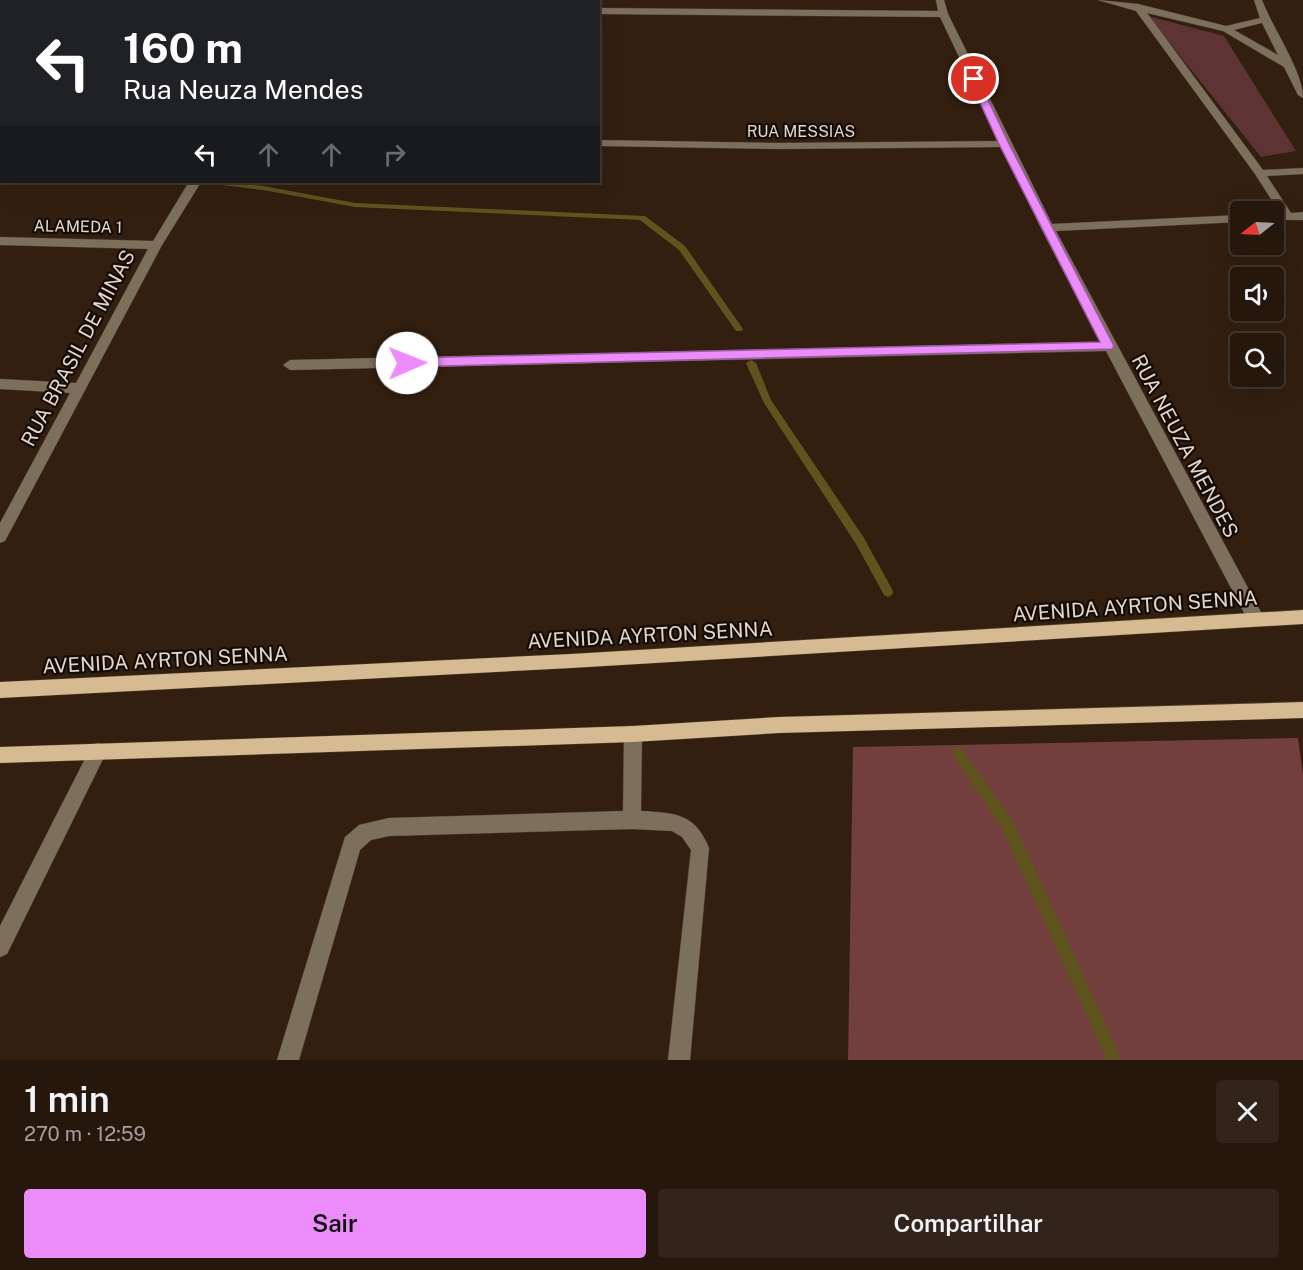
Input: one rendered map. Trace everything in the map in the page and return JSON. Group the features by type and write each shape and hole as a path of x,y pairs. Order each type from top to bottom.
{"main road":[{"name":"AVENIDA AYRTON SENNA","path":"0,690 582,661 1303,617"},
{"path":"0,755 633,734 779,725 1303,710"}],"street":[{"path":"843,13 846,0"},
{"name":"RUA NEUZA MENDES","path":"940,0 943,14 1004,144 1108,346 1256,619"},
{"path":"1102,0 1226,29 1288,65"},
{"path":"1258,0 1265,21 1303,95"},
{"path":"1138,7 1260,173 1287,216"},
{"path":"600,11 943,14"},
{"path":"1226,29 1265,21"},
{"name":"RUA MESSIAS","path":"600,143 755,146 1004,144"},
{"path":"1260,173 1303,171"},
{"name":"RUA BRASIL DE MINAS","path":"0,537 156,245 194,183"},
{"path":"1284,216 1303,216"},
{"path":"1047,228 1230,219"},
{"name":"ALAMEDA 1","path":"0,241 156,245"},
{"path":"290,365 1108,346"},
{"path":"0,384 78,388"},
{"path":"632,820 633,734"},
{"path":"0,947 98,751"},
{"path":"288,1060 352,844 366,832 389,827 632,820 673,822 689,830 700,849 679,1060"}],"shaded area":[{"path":"1148,16 1224,36 1296,151 1261,157"},
{"path":"1298,738 1303,775 1303,1060 848,1060 853,747"}],"waterway":[{"path":"223,183 355,205 642,218 682,248 739,329"},
{"path":"751,363 767,401 860,541 888,592"},
{"path":"958,753 1007,824 1115,1060"}],"route":[{"path":"407,363 1108,346 1004,144 974,79"}]}
